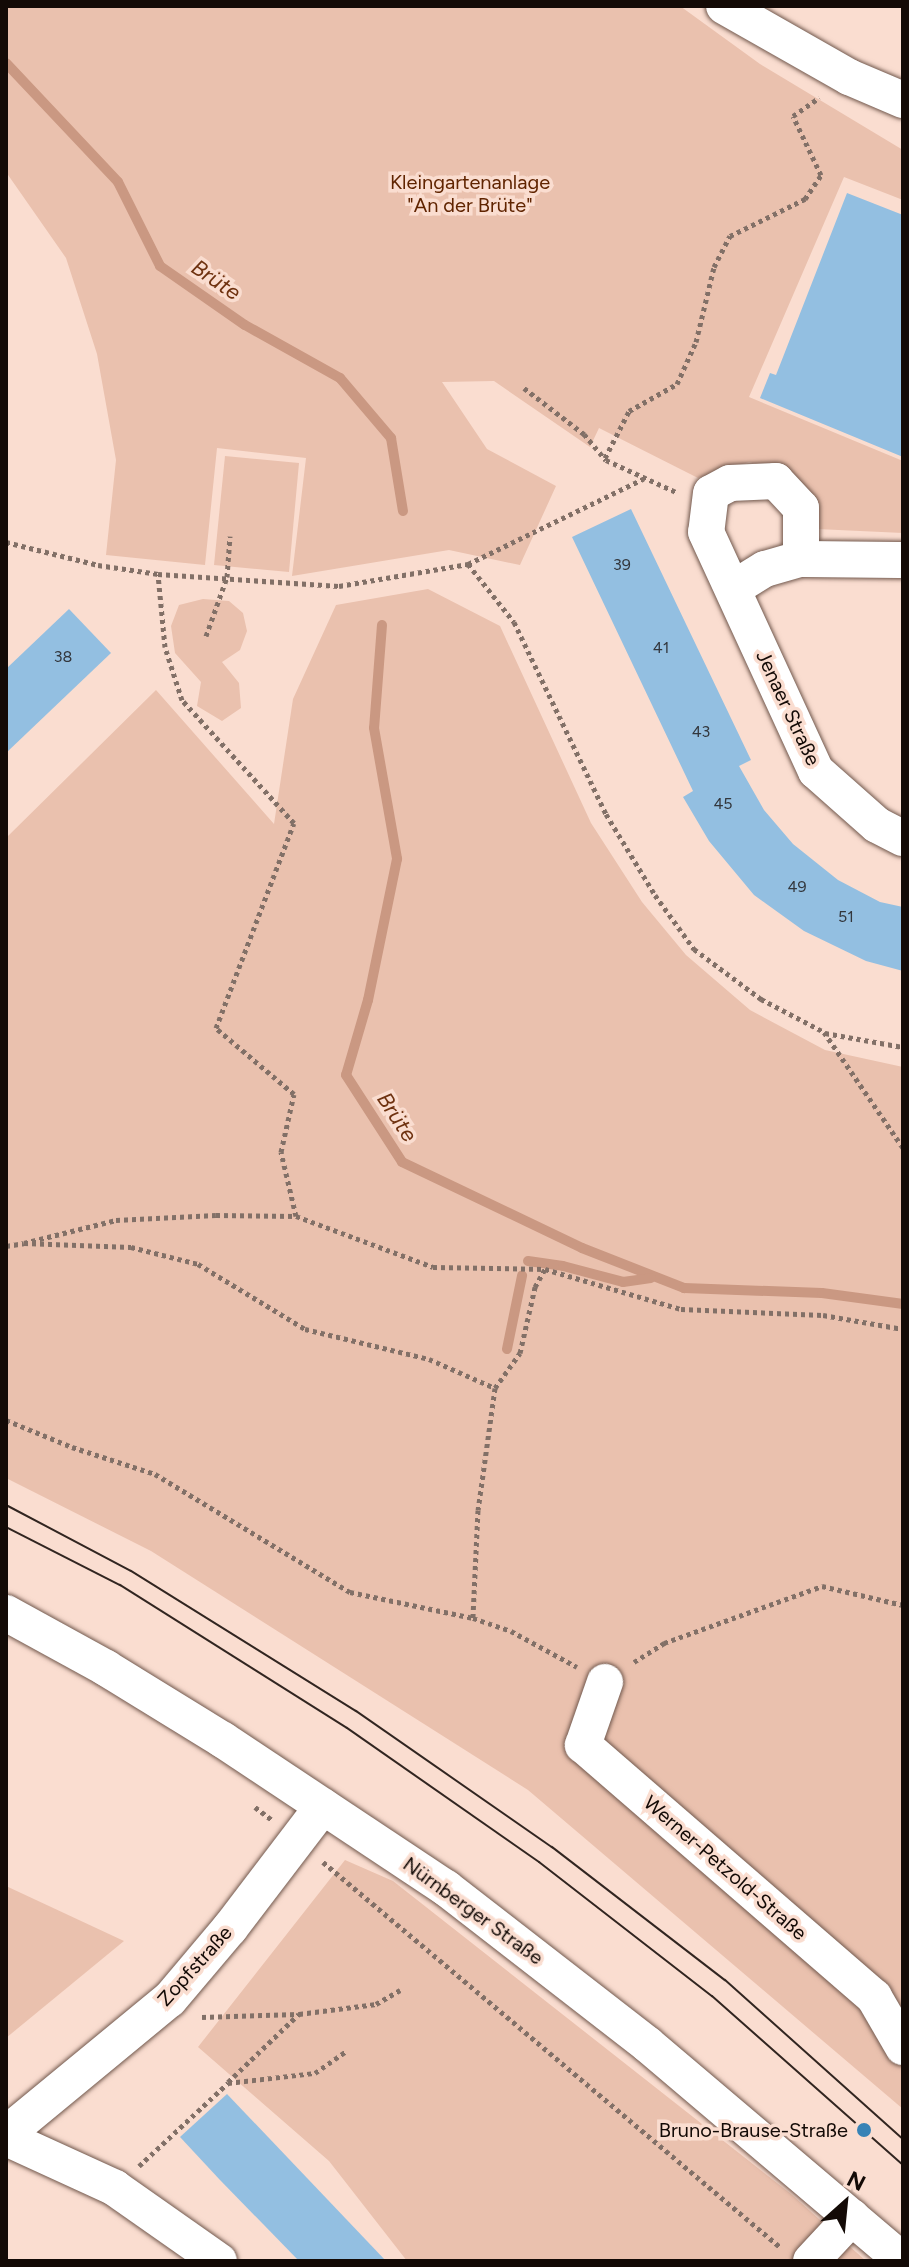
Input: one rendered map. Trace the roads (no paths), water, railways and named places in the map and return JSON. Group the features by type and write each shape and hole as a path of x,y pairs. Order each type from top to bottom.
{"street":[{"path":"724,6 849,77 903,100"},
{"name":"Jenaer Straße","path":"801,559 801,508 776,481 730,483 711,493 706,532 816,771 877,825 903,838"},
{"path":"734,588 765,569 801,559 903,560"},
{"name":"Nürnberger Straße","path":"6,1613 106,1668 446,1888 574,1986 903,2261"},
{"name":"Werner-Petzold-Straße","path":"605,1682 583,1745 874,1997 903,2047"},
{"name":"Zopfstraße","path":"6,2136 170,1999 323,1806"},
{"path":"6,2136 115,2188 219,2261"},
{"path":"798,2256 852,2217"}],"waterway":[{"name":"Brüte","path":"6,63 118,182 160,266 245,325 340,378 391,438 403,511"},
{"name":"Brüte","path":"382,625 374,728 397,859 368,1000 346,1075 402,1162 582,1248 684,1288 822,1293 903,1304"},
{"path":"528,1261 563,1266 623,1282 651,1278"},
{"path":"507,1349 522,1276"}],"tram line":[{"path":"6,1505 131,1571 356,1711 552,1847 725,1980 903,2139"},
{"path":"6,1527 120,1585 347,1728 539,1862 712,1996 903,2165"}],"place":[{"name":"Bruno-Brause-Straße","path":"864,2130"}],"park label":[{"name":"Kleingartenanlage \"An der Brüte\"","path":"470,194"}]}
